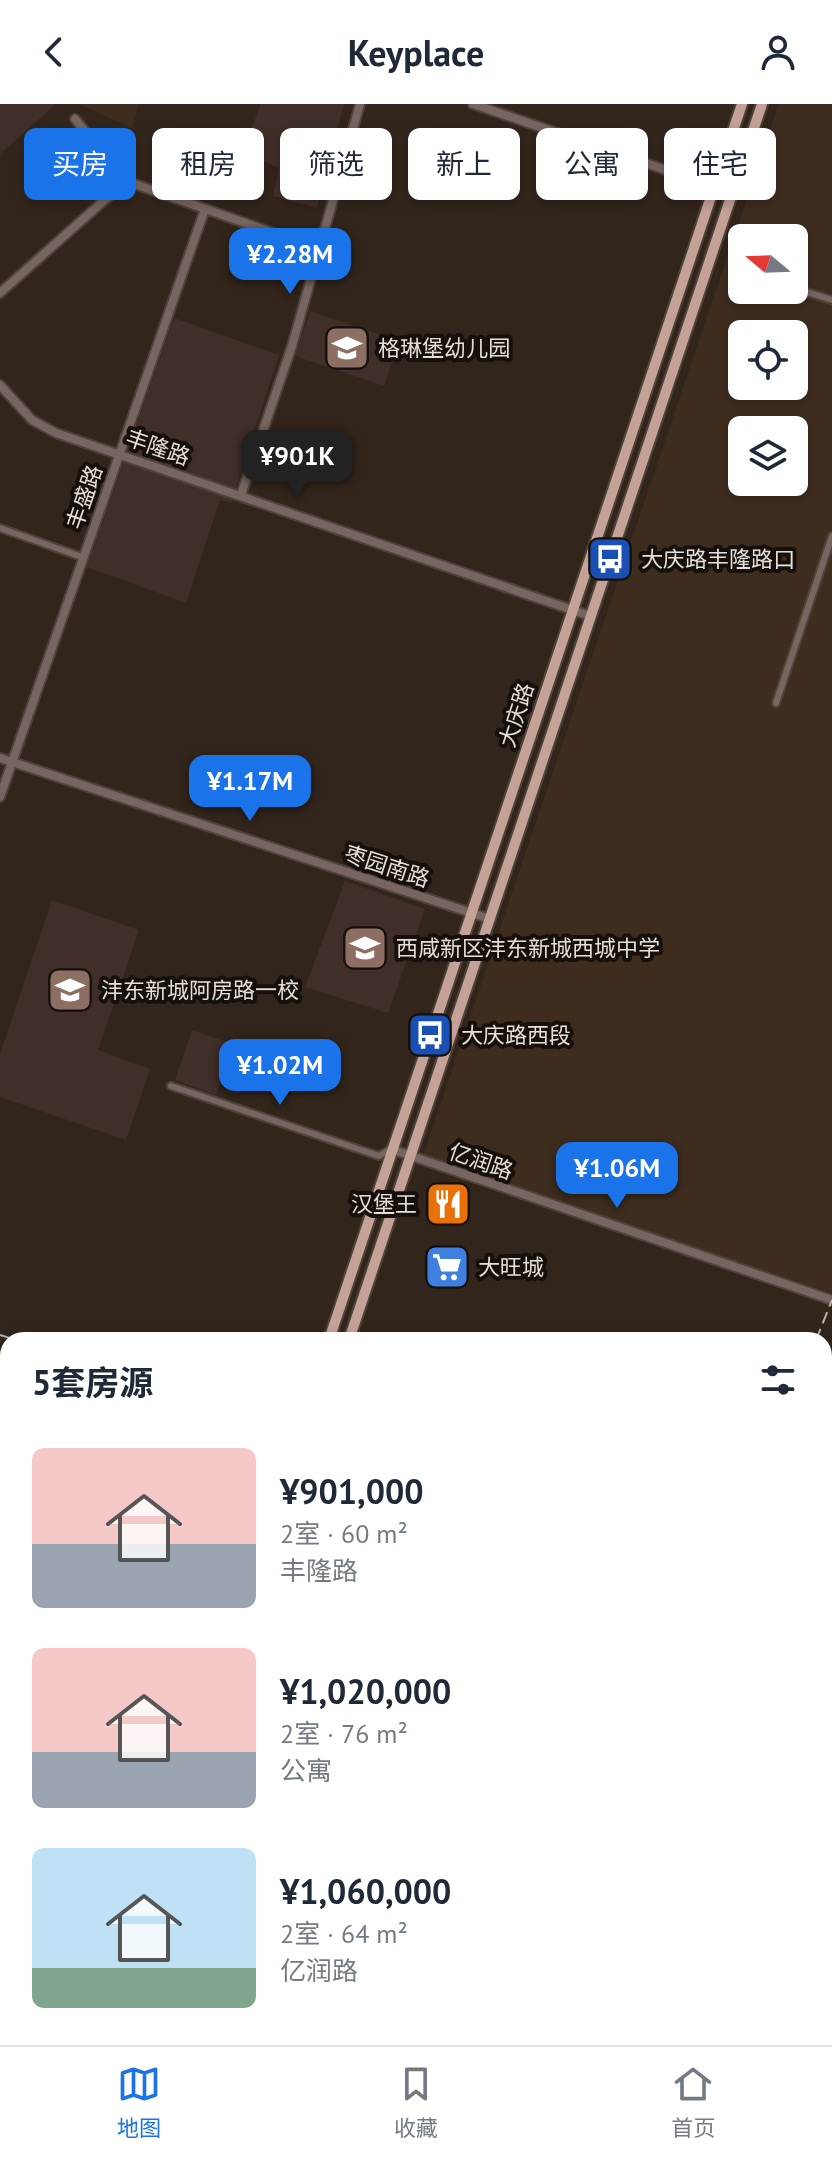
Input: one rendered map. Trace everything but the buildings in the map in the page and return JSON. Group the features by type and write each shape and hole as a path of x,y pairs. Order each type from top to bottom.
{"main road":[{"name":"大庆路","path":"734,128 742,104"},
{"name":"大庆路","path":"754,128 762,104"},
{"name":"大庆路","path":"332,1332 711,200"},
{"name":"大庆路","path":"352,1332 731,200"}],"street":[{"path":"241,495 292,346 360,104"},
{"path":"473,104 664,170"},
{"path":"75,119 82,128"},
{"path":"136,185 319,249"},
{"path":"0,293 105,200"},
{"name":"丰盛路","path":"0,797 205,209"},
{"path":"808,292 832,300"},
{"name":"丰隆路","path":"0,385 25,413 43,427 590,616"},
{"path":"0,528 82,557"},
{"path":"776,703 832,536"},
{"name":"枣园南路","path":"0,758 490,919"},
{"path":"171,1086 379,1156 391,1149"},
{"name":"亿润路","path":"391,1149 832,1300"}],"shaded area":[{"path":"0,104 56,104 29,128 24,128 24,133 0,154"},
{"path":"79,104 139,104 132,128"},
{"path":"261,104 344,104 338,128 280,128 280,198 273,196 279,168 264,162 264,128 252,128"},
{"path":"779,104 832,104 832,1293 423,1156 728,255 728,304 808,304 808,224 738,224 747,200 776,200 776,128 771,128"},
{"path":"288,200 319,200 317,208"},
{"name":"格琳堡幼儿园","path":"310,311 399,341 384,386 295,356"},
{"path":"174,318 279,355 231,503 220,500 186,603 87,567"},
{"name":"西咸新区沣东新城西城中学","path":"345,881 425,909 388,1013 305,987"},
{"name":"沣东新城阿房路一校","path":"52,900 139,930 98,1050 150,1069 126,1140 0,1097 0,1054"},
{"path":"192,1030 233,1044 216,1095 175,1080"}],"railway":[{"path":"819,1332 832,1300"}],"place":[{"name":"格琳堡幼儿园","path":"347,348"},
{"name":"大庆路丰隆路口","path":"610,559"},
{"name":"西咸新区沣东新城西城中学","path":"365,948"},
{"name":"沣东新城阿房路一校","path":"70,990"},
{"name":"大庆路西段","path":"430,1035"},
{"name":"汉堡王","path":"448,1204"},
{"name":"大旺城","path":"447,1267"}]}
